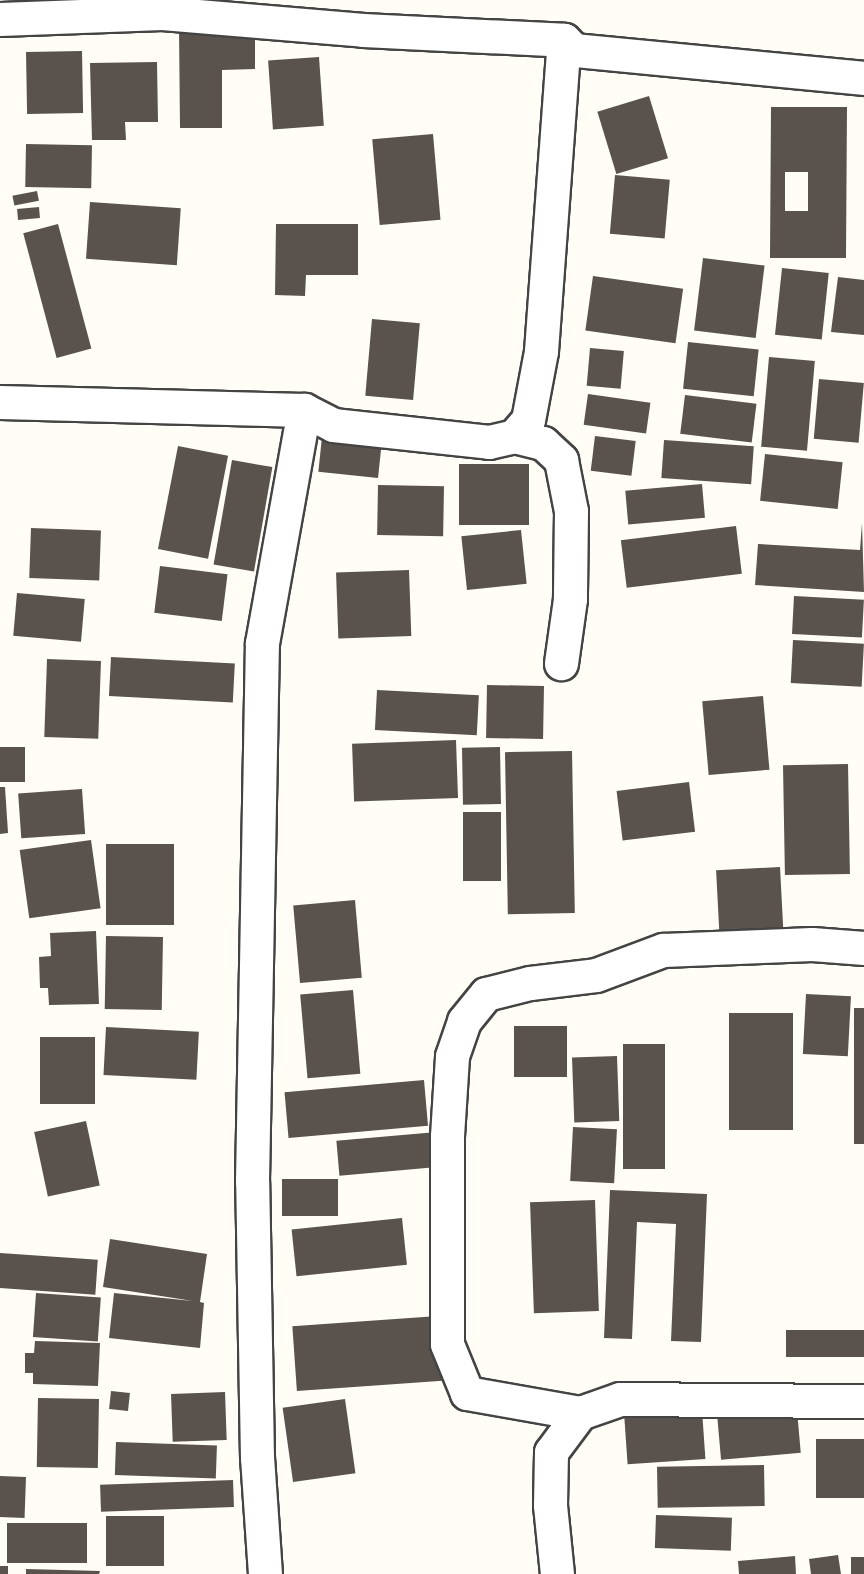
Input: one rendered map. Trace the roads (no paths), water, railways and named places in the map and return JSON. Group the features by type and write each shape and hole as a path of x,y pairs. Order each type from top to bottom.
{"street":[{"path":"0,19 162,13 363,30 564,40 574,50 864,78"},
{"path":"514,436 528,420 541,351 564,40"},
{"path":"0,402 304,410 333,425 489,442 514,436 543,443 561,460 571,511 570,599 561,663"},
{"path":"265,1574 257,1458 252,1181 262,643 304,410"},
{"path":"864,948 812,944 663,950 596,975 530,983 486,994 464,1021 452,1056 447,1136 447,1344 467,1393 580,1413 620,1399 864,1401"},
{"path":"557,1574 550,1505 551,1452 580,1413"}]}
